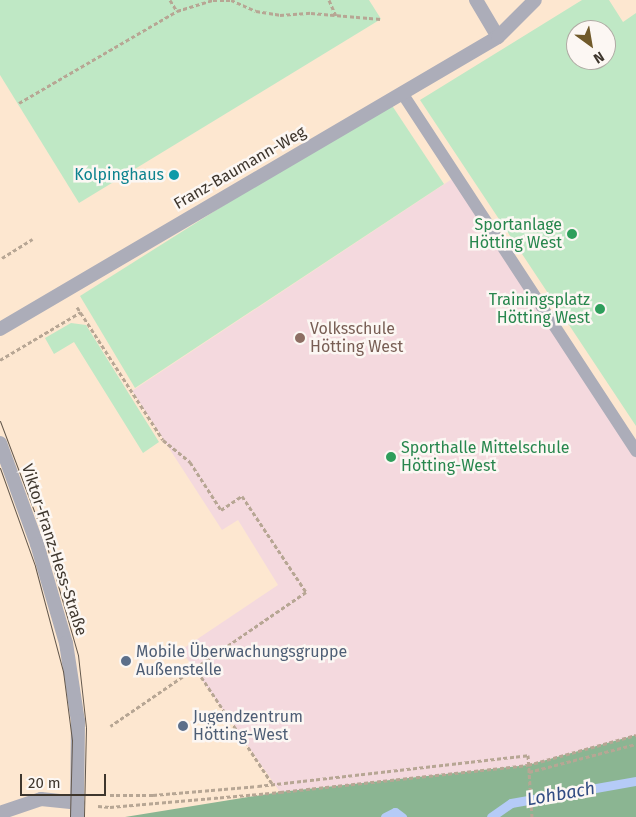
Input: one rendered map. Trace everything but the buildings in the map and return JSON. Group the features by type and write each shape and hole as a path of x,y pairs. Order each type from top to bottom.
{"street":[{"path":"476,0 498,37"},
{"name":"Franz-Baumann-Weg","path":"0,329 498,37 535,0"},
{"name":"Viktor-Franz-Hess-Straße","path":"0,443 37,544 66,643 78,720 78,810"},
{"path":"0,813 41,799 78,810"}],"lane":[{"path":"402,94 636,451"}],"path":[{"path":"170,0 178,11"},
{"path":"19,103 178,11 213,0 231,0 256,11 280,15 311,13 336,17 381,19"},
{"path":"329,0 336,17"},
{"path":"2,258 32,239"},
{"path":"66,290 162,440 190,462 222,510 242,496 306,592 194,666 110,726"},
{"path":"0,360 81,312"},
{"path":"194,666 273,785"},
{"path":"78,810 528,765 636,736"},
{"path":"529,772 636,744"},
{"path":"110,795 153,795 273,785 528,755 532,817"}],"shaded area":[{"path":"455,177 636,451 636,735 528,765 280,792 181,650 278,585 238,520 222,530 132,391"}],"green space":[{"path":"0,0 369,0 381,19 79,203 0,75"},
{"name":"Sportanlage Hötting West","path":"582,0 609,0 623,22 636,13 636,426 420,100"},
{"path":"389,101 444,184 135,388 80,296"},
{"path":"71,323 86,325 159,442 143,453 74,342 54,354 45,338"},
{"path":"636,735 636,817 125,817 280,792 528,765"}],"waterway":[{"name":"Lohbach","path":"491,817 511,803 636,781"},
{"name":"Lohbach","path":"385,817 395,812 402,817"}],"tram line":[{"path":"0,421 45,540 78,655 86,727 84,817"},
{"path":"0,468 35,566 63,671 72,740 70,817"}],"place":[{"name":"Kolpinghaus","path":"174,175"},
{"name":"Sportanlage Hötting West","path":"572,234"},
{"name":"Trainingsplatz Hötting West","path":"600,309"},
{"name":"Volksschule Hötting West","path":"300,338"},
{"name":"Sporthalle Mittelschule Hötting-West","path":"391,457"},
{"name":"Mobile Überwachungsgruppe Außenstelle","path":"126,661"},
{"name":"Jugendzentrum Hötting-West","path":"183,726"}]}
